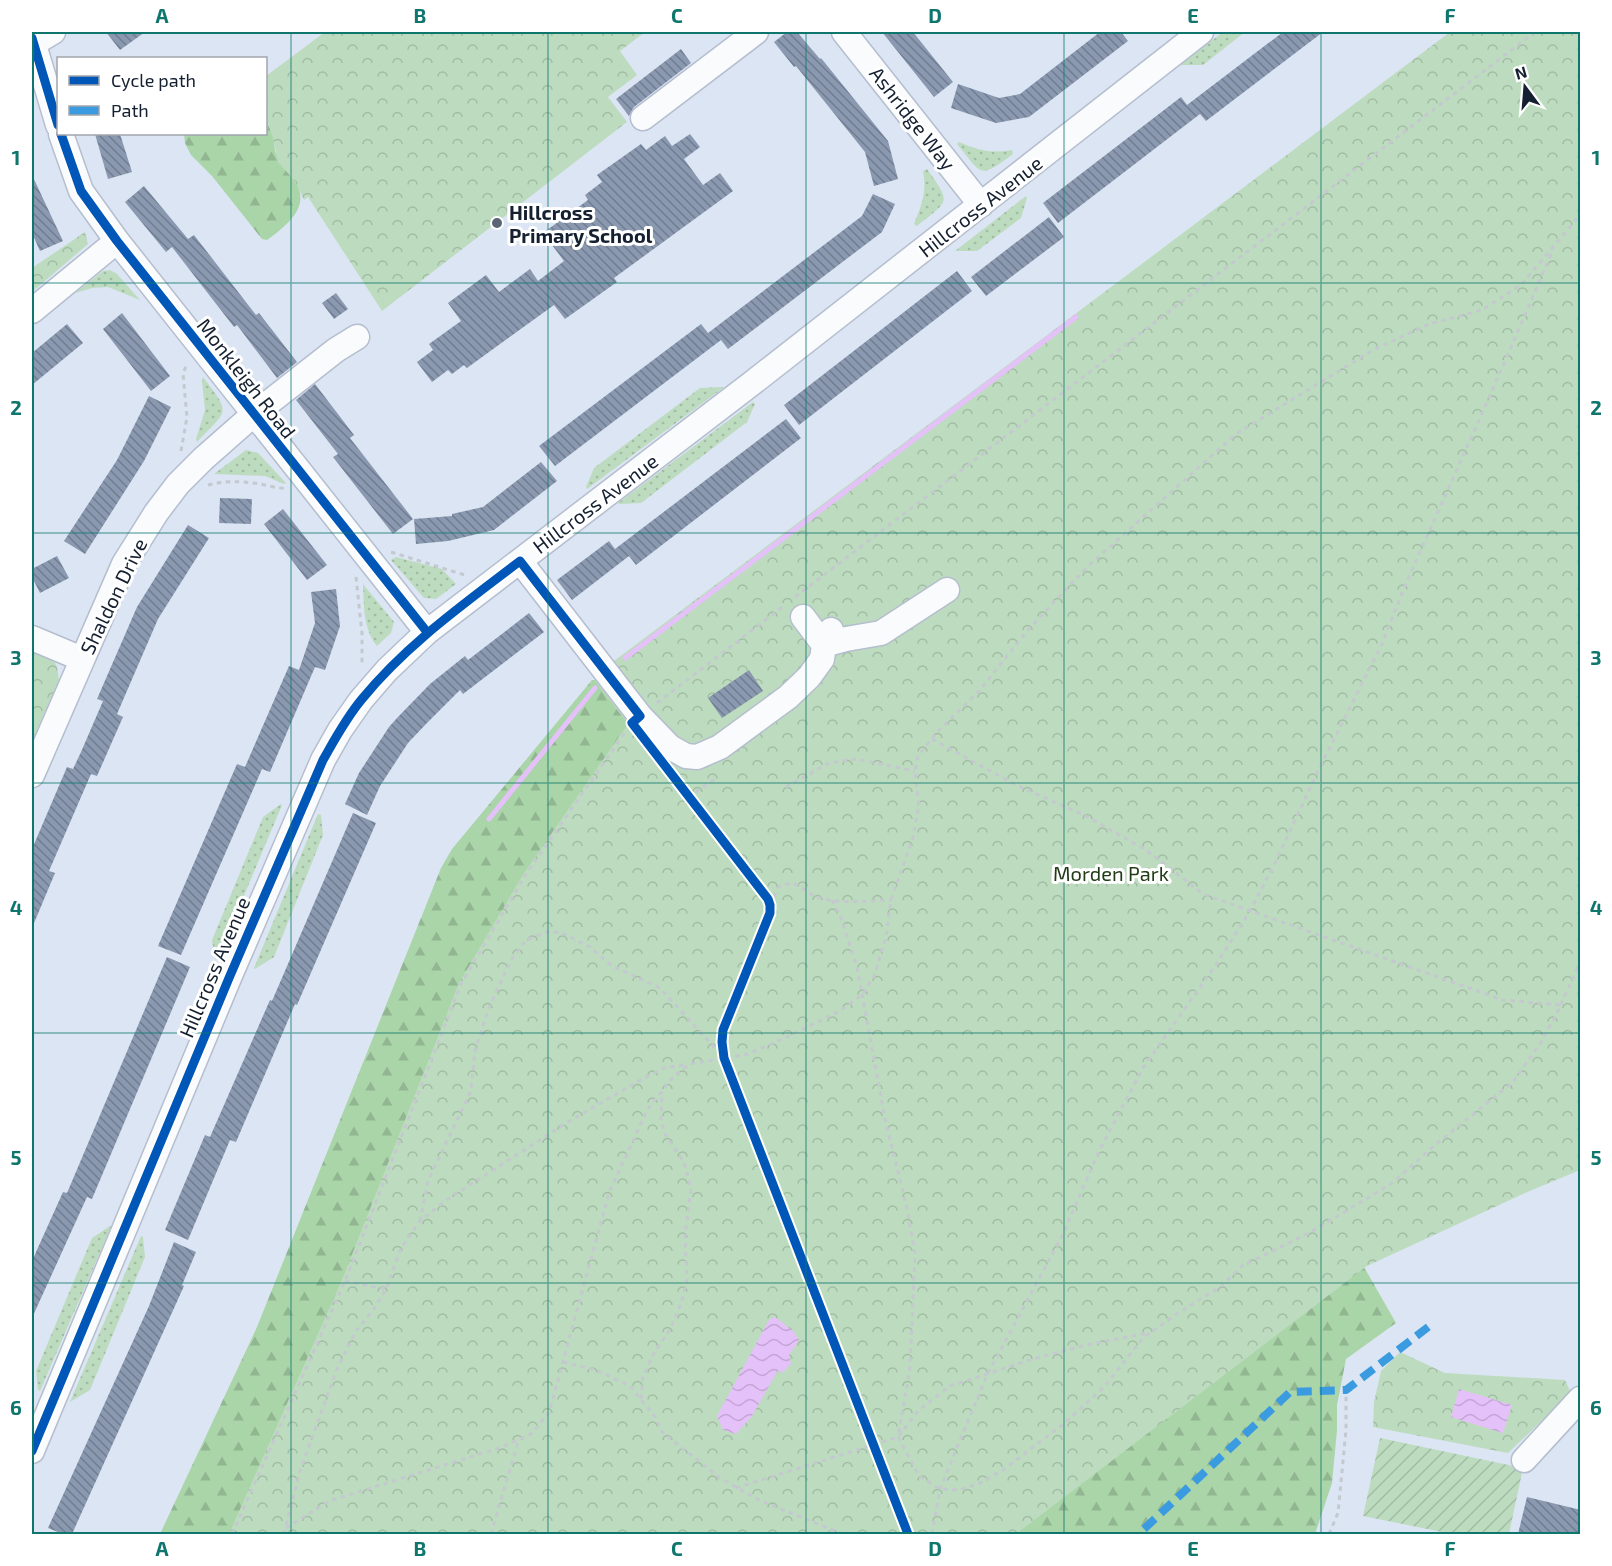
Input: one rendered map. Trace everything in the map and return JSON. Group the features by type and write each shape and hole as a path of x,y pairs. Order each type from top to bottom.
{"street":[{"path":"643,118 756,32"},
{"name":"Ashridge Way","path":"847,32 981,205"},
{"name":"Hillcross Avenue","path":"32,1451 229,978 323,760 361,700 387,670 427,632 981,205 1201,32"},
{"path":"39,38 57,120"},
{"name":"Monkleigh Road","path":"61,135 75,180 117,241 427,632"},
{"path":"32,311 117,241"},
{"name":"Shaldon Drive","path":"32,775 124,564 156,513 203,459 253,415 336,350 357,338"},
{"path":"520,561 636,719 670,747 686,756 698,757 720,747 788,697 822,659 828,636"},
{"path":"803,617 828,636 846,639 881,633 947,590"},
{"path":"32,638 82,659"},
{"path":"1524,1460 1581,1399"}],"path":[{"path":"232,1534 345,1281 461,984 526,874 636,719 1535,32"},
{"path":"284,1534 300,1471 337,1369 356,1331 386,1289 401,1248 420,1221 448,1199 544,1138 664,1068 748,1054 840,1011 863,994 874,976 886,937 891,900 913,838 919,805 915,771 918,756 980,690 1027,631 1085,569 1236,434 1372,350 1429,324 1482,310 1521,285 1581,214"},
{"path":"932,1534 940,1489 987,1375 1063,1234 1100,1149 1143,1068 1219,960 1251,909 1381,646 1406,583 1490,398 1554,247"},
{"path":"179,461 186,417 183,374 196,342"},
{"path":"172,492 222,482 254,483 276,489 310,487"},
{"path":"362,666 362,634 355,573 367,558 384,551 469,577"},
{"path":"932,739 1014,784 1084,815 1138,845 1203,894 1251,909 1503,1000 1561,1005"},
{"path":"786,787 829,763 856,759 915,771"},
{"path":"688,797 715,779"},
{"path":"681,788 695,807"},
{"path":"770,909 778,887 791,883 799,885 813,896 832,900 891,900"},
{"path":"761,890 770,909"},
{"path":"832,900 847,935 863,994 885,1119 908,1209 915,1253 910,1368 898,1437 919,1476 940,1489 959,1490 980,1483 1003,1470 1066,1422 1105,1386 1143,1338 1220,1287 1242,1266 1309,1233 1391,1184 1513,1082 1541,1042 1581,963"},
{"path":"420,1221 428,1181 471,1091 475,1051 488,1010 511,960 526,940 550,931 564,934 590,947 612,966 660,988 724,1058"},
{"path":"722,1042 728,1069"},
{"path":"286,1528 329,1500 499,1448 531,1434 549,1413 609,1193 647,1110 674,1076 690,1064"},
{"path":"641,1401 644,1377 653,1355 670,1329 681,1304 687,1280 685,1237 691,1189 684,1162 666,1136 661,1121 662,1092"},
{"path":"345,1281 386,1289"},
{"path":"736,1488 898,1437 919,1410 950,1386 1033,1359 1086,1345 1151,1333"},
{"path":"563,1362 596,1370 630,1386 656,1418 662,1432 736,1488 761,1501 843,1534"},
{"path":"1329,1534 1338,1513 1346,1430 1346,1390"},
{"path":"869,1434 877,1456"},
{"path":"491,1534 519,1439"}],"green space":[{"path":"325,32 645,32 620,51 637,75 608,97 627,122 382,311 308,197 304,200 295,181 278,162 267,120 267,75"},
{"path":"1223,32 1245,32 1203,65 1180,65"},
{"name":"Morden Park","path":"1450,32 1580,32 1580,1170 1367,1266 1016,1534 229,1534 342,1280 459,983 524,873 628,724 595,681 614,661"},
{"path":"267,120 277,157 299,189 299,207 295,214 267,240 262,239 212,176 191,155 184,135 267,135"},
{"path":"959,142 998,152 1012,150 1013,154 994,167 982,170 977,168 965,155 957,144"},
{"path":"927,169 940,189 943,201 936,211 917,226 914,224 924,192 923,171"},
{"path":"1026,196 1021,218 977,251 955,251"},
{"path":"85,232 88,244 32,292 32,268"},
{"path":"110,270 117,274 140,300 108,287 92,288 75,293 103,271"},
{"path":"203,377 219,399 222,411 220,417 197,442 205,410"},
{"path":"722,387 587,489 594,468 700,388"},
{"path":"753,402 755,404 747,422 641,503 618,503"},
{"path":"246,450 258,453 286,483 265,476 214,474"},
{"path":"396,557 442,569 456,584 436,599 424,598 391,560"},
{"path":"363,584 394,622 391,633 377,646 367,624"},
{"path":"32,646 52,657 57,667 59,680 32,741"},
{"path":"592,680 598,680 635,731 254,1534 160,1534 257,1327 441,868 452,849"},
{"path":"281,804 217,960 212,940 263,817"},
{"path":"318,814 321,815 323,835 274,957 255,969 254,968"},
{"path":"110,1226 40,1391 36,1371 92,1238"},
{"path":"141,1236 145,1257 90,1390 70,1402"},
{"path":"1364,1267 1396,1323 1346,1359 1337,1405 1332,1483 1315,1534 917,1534"},
{"path":"1400,1352 1445,1373 1565,1380 1571,1393 1508,1453 1373,1427 1374,1402 1381,1371"},
{"path":"1380,1438 1523,1468 1509,1534 1452,1534 1363,1516"}],"water":[{"path":"775,1317 793,1331 799,1340 789,1355 791,1364 782,1373 778,1370 752,1416 736,1434 723,1430 717,1416 769,1320"},
{"path":"1459,1389 1512,1405 1503,1433 1451,1417"}],"building":[{"path":"106,32 145,32 120,50"},
{"path":"787,32 797,32 888,141 898,179 874,186 865,152 774,42"},
{"path":"882,32 913,32 953,82 934,97"},
{"path":"1100,32 1121,32 1128,41 1029,117 996,123 951,108 958,84 999,98 1020,94"},
{"path":"1283,32 1323,32 1206,121 1200,114 1058,223 1043,203 1181,97 1187,105"},
{"path":"681,49 691,63 634,107 629,116 616,99"},
{"path":"690,134 700,147 684,159 703,185 720,173 733,191 614,278 617,282 565,319 554,305 467,368 464,365 452,374 448,370 432,382 417,362 433,350 429,344 461,321 448,303 486,275 499,292 530,269 538,281 564,261 543,233 588,200 585,195 602,182 597,175 641,144 646,150 665,136 672,146"},
{"path":"95,135 120,135 132,172 108,179"},
{"path":"32,175 63,241 40,251 32,233"},
{"path":"144,186 188,239 194,235 256,315 259,313 297,362 277,378 237,325 234,327 172,247 166,252 125,202"},
{"path":"873,194 895,204 882,232 728,349 721,340 555,466 539,446 701,324 708,333 862,216"},
{"path":"1049,217 1064,237 986,296 971,277"},
{"path":"957,271 972,291 799,425 784,405"},
{"path":"336,293 348,309 334,319 322,303"},
{"path":"122,313 170,376 151,391 103,329"},
{"path":"67,324 83,343 32,385 32,353"},
{"path":"315,384 354,435 350,438 413,519 393,534 333,457 338,454 296,400"},
{"path":"149,396 171,407 144,461 85,554 64,541 117,460"},
{"path":"786,419 801,438 636,565 629,556 572,600 557,580 609,541 615,549"},
{"path":"541,462 557,481 494,530 448,541 416,544 414,519 452,516 452,514 483,507"},
{"path":"220,498 252,499 251,524 219,523"},
{"path":"283,509 327,565 307,580 264,524"},
{"path":"188,525 209,538 158,619 117,714 123,717 97,776 91,774 49,871 55,873 32,928 32,849 67,767 73,769 81,752 103,701 97,699 137,607"},
{"path":"57,556 69,578 40,593 32,577 32,569"},
{"path":"336,589 340,626 325,670 315,667 270,772 262,769 181,955 158,946 237,764 245,767 289,666 299,670 315,623 311,592"},
{"path":"529,613 544,632 463,694 460,690 426,724 408,743 380,786 367,815 345,804 359,773 397,718 430,684 465,656 468,660"},
{"path":"749,670 763,691 722,718 708,698"},
{"path":"353,813 376,823 236,1142 230,1140 188,1240 165,1230 205,1135 210,1137 270,1000 272,1001"},
{"path":"167,957 190,967 92,1199 87,1197 32,1318 32,1261 63,1192 67,1193"},
{"path":"174,1242 196,1252 182,1285 184,1286 72,1534 63,1534 48,1528 149,1306"},
{"path":"1527,1497 1581,1510 1581,1534 1518,1534"}],"waterway":[{"path":"625,658 1076,317"},
{"path":"489,819 595,688"}],"marked path":[{"path":"1144,1529 1290,1392 1346,1390 1432,1324"}],"cycle path":[{"path":"32,38 57,122"},
{"path":"61,135 81,191 117,241 427,632"},
{"path":"32,1451 229,978 323,760 356,706 379,679 457,609 520,561 640,716 632,723 768,899 770,913 723,1030 724,1058 908,1534"}],"place":[{"name":"Hillcross Primary School","path":"497,223"}]}
